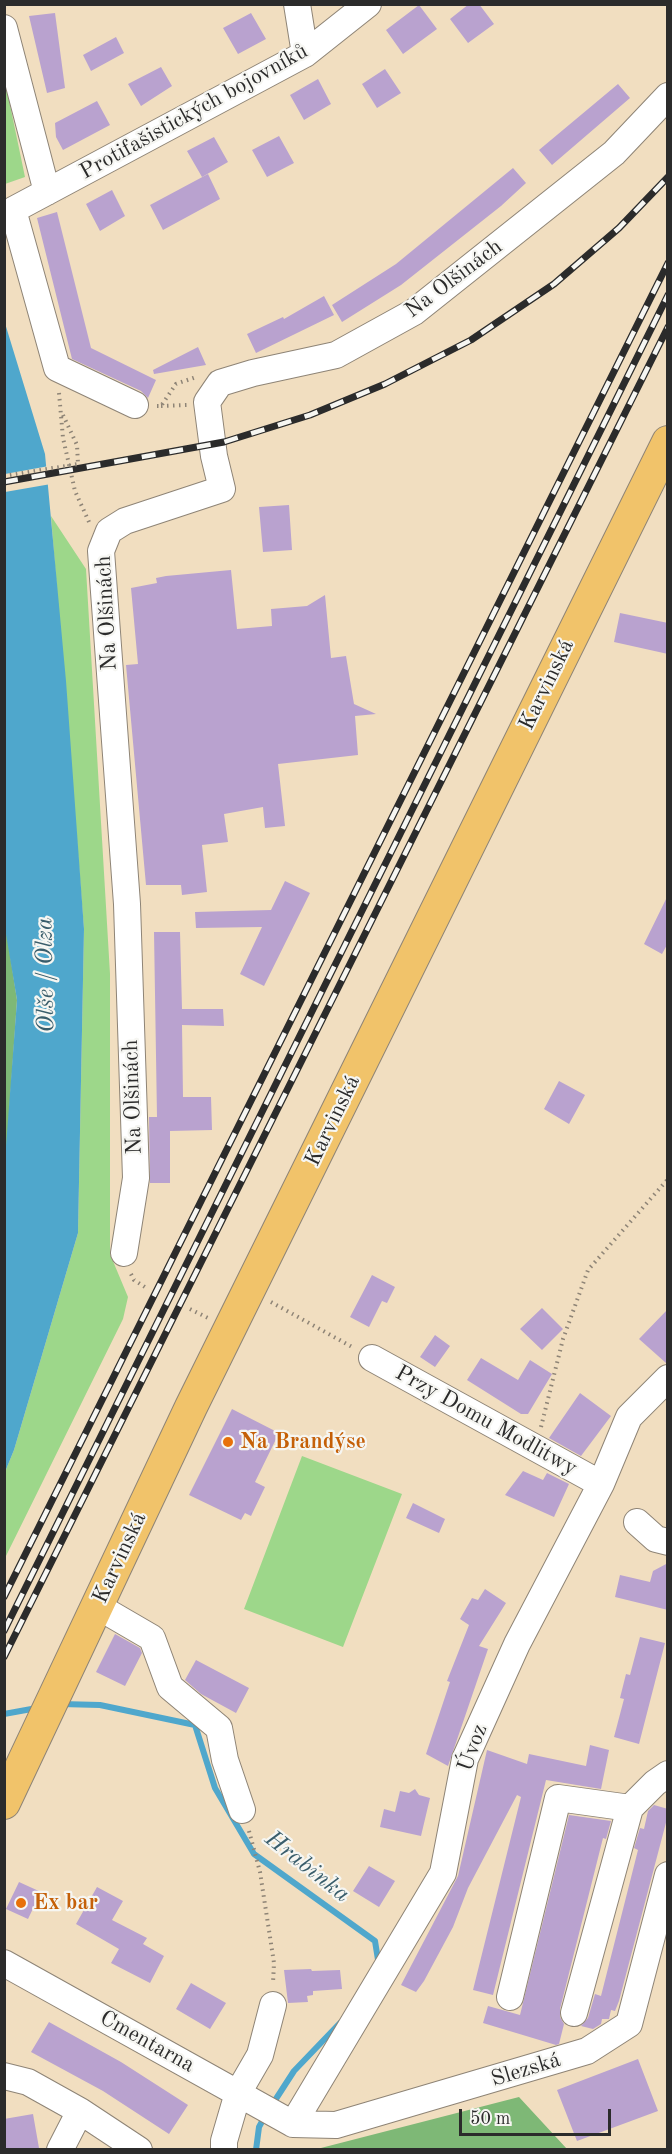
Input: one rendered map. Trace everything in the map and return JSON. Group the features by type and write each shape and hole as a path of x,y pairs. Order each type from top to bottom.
{"main road":[{"name":"Karvinská","path":"4,1803 250,1290 668,442"}],"street":[{"path":"297,4 305,54"},
{"name":"Protifašistických bojovníků","path":"57,368 13,210 305,54 368,4"},
{"path":"4,28 47,192"},
{"name":"Na Olšinách","path":"124,1252 136,1178 127,904 101,550 109,531 125,521 222,489 214,456 207,402 220,383 253,373 336,355 414,312 614,153 668,96"},
{"path":"57,368 135,405"},
{"name":"Przy Domu Modlitwy","path":"372,1358 601,1484"},
{"name":"Úvoz","path":"286,2121 443,1873 465,1759 517,1644 601,1484 629,1417 668,1378"},
{"path":"637,1522 656,1539 668,1542"},
{"path":"97,1606 153,1638 170,1687 219,1728 225,1761 245,1820"},
{"path":"574,2013 630,1808 655,1783 668,1774"},
{"path":"510,1997 558,1798 630,1808"},
{"name":"Slezská","path":"243,2096 286,2121 336,2126 587,2051 629,2024 668,1875"},
{"name":"Cmentarna","path":"4,1963 243,2096"},
{"path":"224,2150 224,2141 260,2055 273,2005"},
{"path":"4,2076 28,2082 80,2111 139,2150"},
{"path":"60,2150 80,2111"}],"path":[{"path":"57,368 63,438 75,491 101,550"},
{"path":"4,476 78,464 77,445 61,412"},
{"path":"536,1449 563,1339 588,1270 668,1179"},
{"path":"250,1290 372,1358"},
{"path":"245,1820 260,1872 273,1963 273,2005"}],"green space":[{"path":"5,81 25,177 4,184"},
{"path":"51,516 86,569 110,974 110,1254 128,1297 123,1319 5,1558 5,1472 14,1450 78,1233 84,929"},
{"path":"5,922 17,1000 5,1173"},
{"path":"302,1456 402,1494 343,1647 244,1609"},
{"path":"519,2097 567,2149 317,2149"}],"water":[{"name":"Olše / Olza","path":"4,320 45,454 66,681 84,929 78,1233 14,1450 5,1472 4,1173 17,1000 4,922"}],"pier":[{"path":"49,466 51,484 5,492 5,474"}],"building":[{"path":"469,4 479,4 494,24 468,43 450,19"},
{"path":"419,5 437,29 403,54 386,30"},
{"path":"55,13 65,88 47,93 29,16"},
{"path":"251,13 266,39 238,54 223,28"},
{"path":"116,37 124,53 91,71 83,55"},
{"path":"161,67 172,86 141,106 128,84"},
{"path":"385,69 401,93 377,108 362,84"},
{"path":"318,79 331,104 304,120 290,95"},
{"path":"618,84 630,98 552,165 539,150"},
{"path":"97,101 110,125 63,150 56,137 55,123"},
{"path":"279,136 294,163 267,177 252,150"},
{"path":"214,137 228,162 202,177 187,151"},
{"path":"513,168 526,183 501,206 401,285 342,322 332,305 396,264"},
{"path":"208,174 220,199 163,230 150,205"},
{"path":"112,190 125,216 100,231 86,204"},
{"path":"57,212 91,348 156,380 148,398 141,391 72,359 37,218"},
{"path":"324,296 334,315 256,353 247,334 283,317 284,319"},
{"path":"198,347 206,365 154,374 153,370"},
{"path":"289,505 292,550 263,552 259,507"},
{"path":"231,570 237,629 272,626 271,609 307,606 325,595 331,658 346,656 354,704 376,714 355,716 358,755 278,764 285,826 265,828 263,807 224,814 228,842 202,845 207,892 182,895 181,885 146,885 126,665 138,664 131,588 157,583 156,578 166,576"},
{"path":"620,613 668,623 668,654 614,642"},
{"path":"285,881 310,893 264,986 240,974 262,927 196,928 195,912 271,910"},
{"path":"668,895 668,943 662,954 644,944"},
{"path":"154,932 180,932 182,1009 223,1009 224,1026 182,1025 183,1097 211,1097 212,1130 170,1131 170,1183 150,1183 149,1117 157,1117"},
{"path":"559,1081 585,1095 569,1124 544,1109"},
{"path":"372,1275 395,1287 387,1303 382,1301 369,1327 350,1317"},
{"path":"542,1308 563,1329 542,1350 520,1329"},
{"path":"668,1309 668,1363 666,1363 639,1339"},
{"path":"435,1335 450,1346 435,1367 420,1357"},
{"path":"481,1358 518,1380 530,1360 552,1374 528,1414 521,1414 467,1380"},
{"path":"580,1393 611,1416 581,1456 549,1438"},
{"path":"232,1409 279,1433 255,1482 265,1487 251,1516 245,1513 241,1520 189,1495"},
{"path":"523,1471 543,1480 547,1473 569,1484 554,1517 505,1495"},
{"path":"413,1503 445,1519 439,1533 406,1518"},
{"path":"668,1563 668,1610 615,1597 620,1575 650,1582 653,1571"},
{"path":"485,1589 506,1603 479,1646 488,1649 448,1766 426,1754 450,1682 447,1681 469,1625 460,1619 472,1598 478,1600"},
{"path":"115,1634 140,1648 142,1653 125,1686 96,1672"},
{"path":"640,1637 665,1643 639,1744 614,1737 624,1699 620,1698 626,1674 630,1675"},
{"path":"196,1660 249,1688 236,1713 201,1694 185,1680"},
{"path":"590,1745 609,1750 601,1789 546,1780 493,1995 473,1990 521,1797 517,1795 468,1888 453,1927 424,1981 416,1992 401,1985 458,1876 487,1750 527,1764 529,1754 586,1766"},
{"path":"415,1789 419,1795 430,1798 421,1836 380,1827 384,1809 395,1812 400,1791 409,1793"},
{"path":"654,1805 668,1809 668,1815 619,2001 615,2011 611,2010 609,2019 602,2019 601,2024 593,2029 581,2026 588,2018 595,1994 601,1996 638,1850 634,1848 640,1828 644,1829 648,1811"},
{"path":"569,1815 611,1821 606,1839 603,1838 560,2009 560,2017 564,2024 559,2044 556,2045 483,2023 488,2006 520,2015"},
{"path":"369,1866 395,1881 379,1907 353,1891"},
{"path":"19,1882 41,1892 28,1919 6,1909"},
{"path":"97,1887 123,1901 112,1920 147,1938 143,1944 164,1956 150,1983 111,1963 119,1949 76,1924"},
{"path":"311,1969 312,1971 340,1970 342,1989 313,1991 313,1995 307,1996 308,2002 288,2003 284,1970"},
{"path":"191,1983 226,2003 210,2029 176,2009"},
{"path":"49,2022 121,2062 188,2105 169,2134 103,2091 31,2052"},
{"path":"638,2059 658,2111 577,2141 557,2090"},
{"path":"33,2114 39,2148 4,2150 4,2119"}],"waterway":[{"name":"Hrabinka","path":"61,1704 100,1705 195,1725 215,1788 254,1854 375,1941 379,1966"},
{"name":"Hrabinka","path":"4,1714 37,1708"},
{"name":"Hrabinka","path":"272,2105 294,2071 340,2023"},
{"name":"Hrabinka","path":"256,2150 259,2127 265,2116"}],"railway":[{"path":"4,482 224,442 310,415 385,384 471,340 554,284 619,228 668,177"},
{"path":"4,1597 668,263"},
{"path":"4,1631 668,295"},
{"path":"4,1657 668,327"}],"place":[{"name":"Na Brandýse","path":"228,1442"},
{"name":"Ex bar","path":"21,1903"}]}
